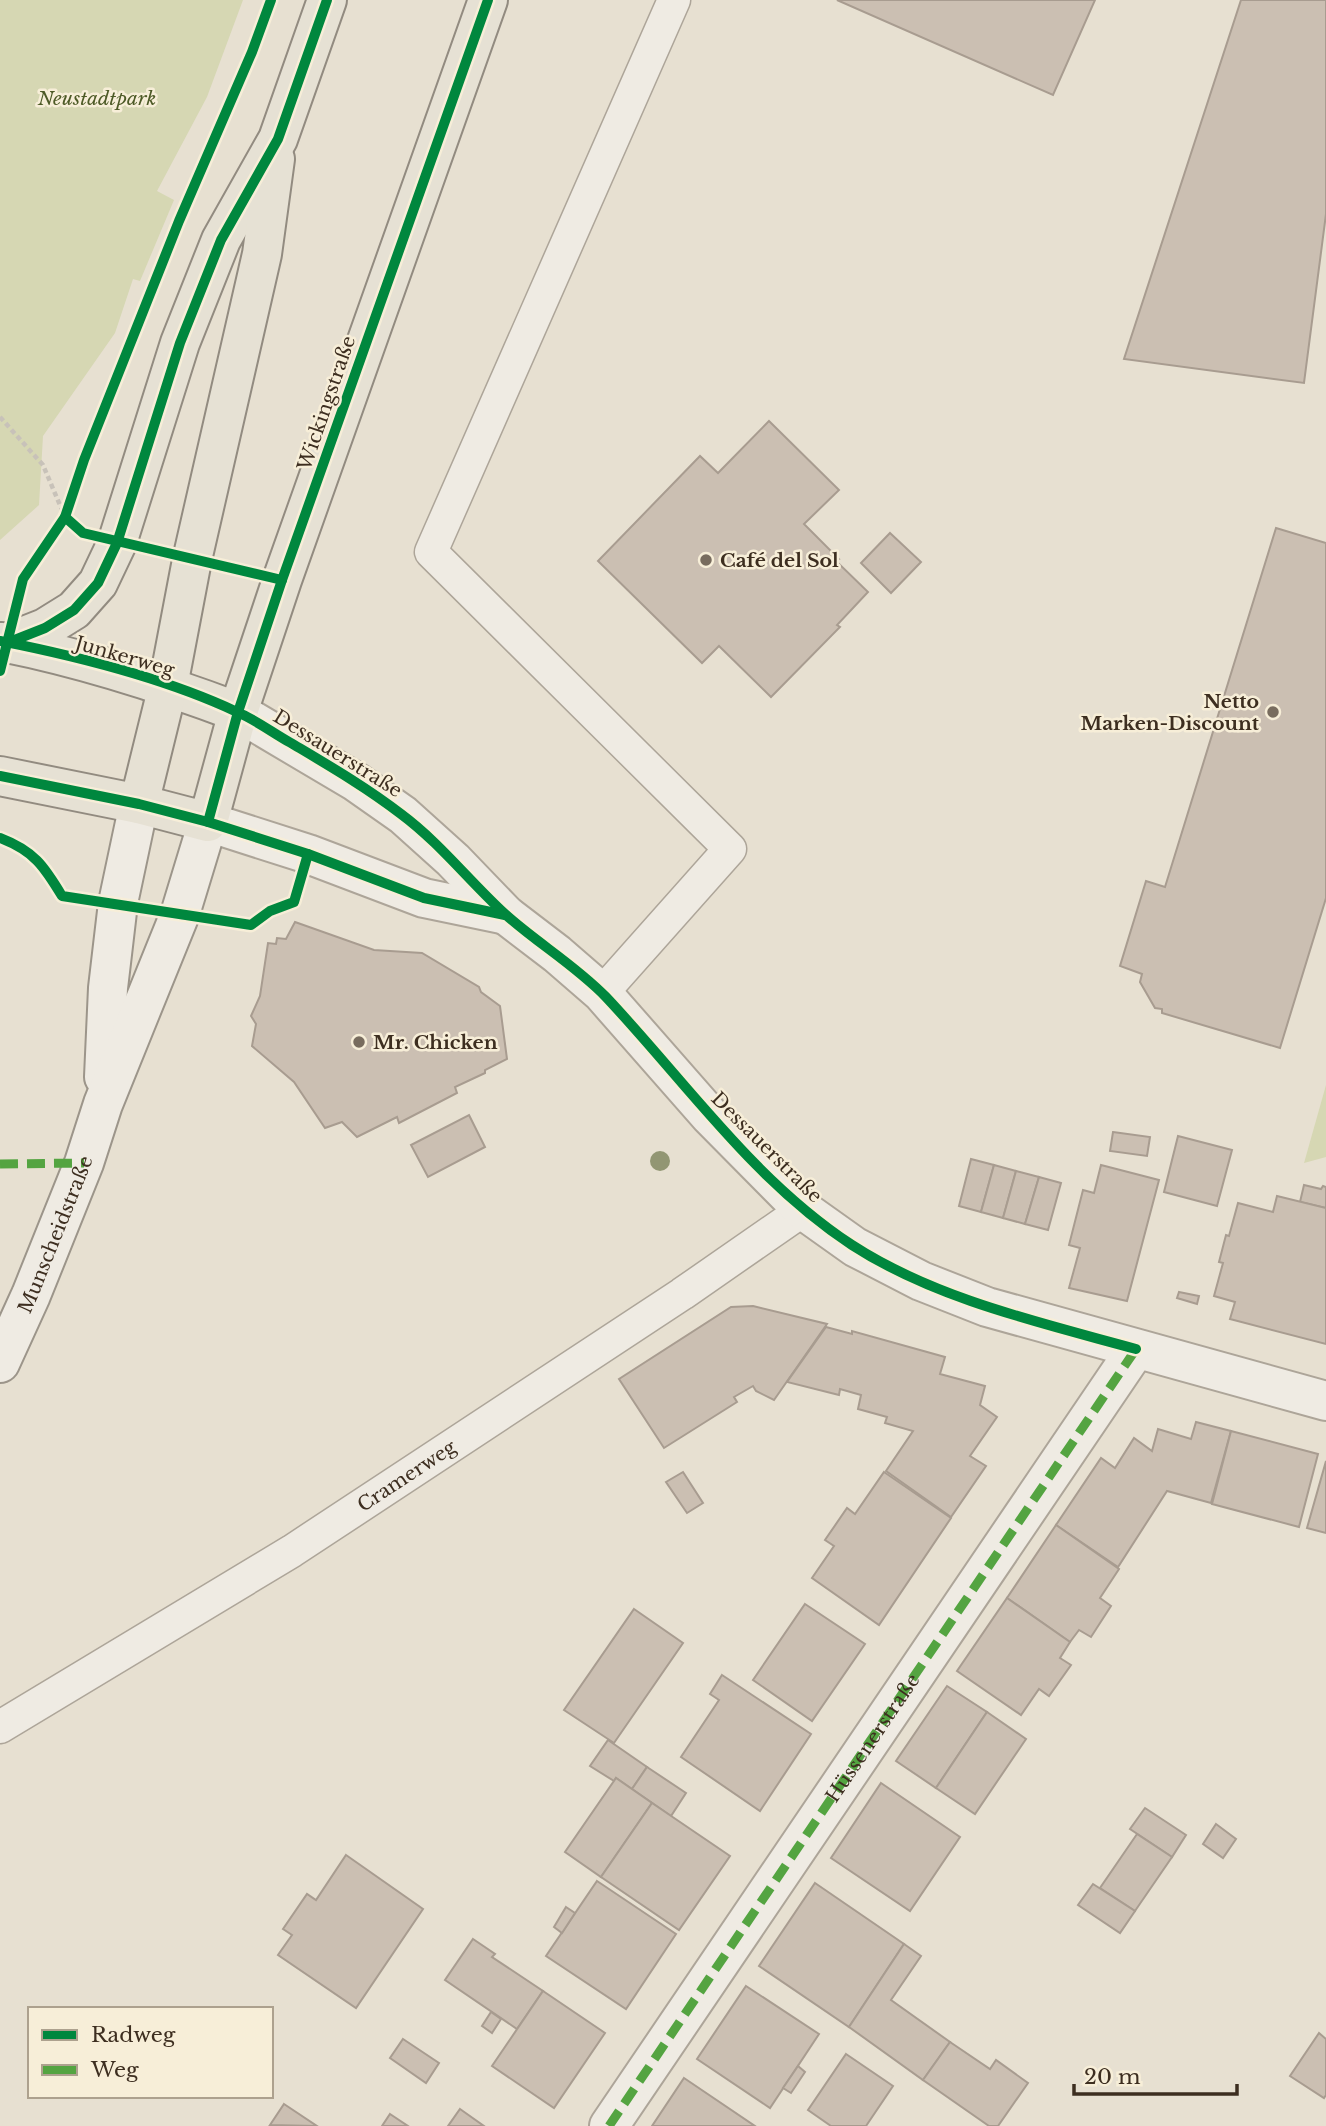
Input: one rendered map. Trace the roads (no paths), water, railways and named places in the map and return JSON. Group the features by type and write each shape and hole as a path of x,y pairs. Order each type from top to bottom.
{"main road":[{"path":"3,642 45,628 74,610 98,583 117,543 180,342 221,240 278,139 327,0"},
{"name":"Wickingstraße","path":"208,822 238,712 282,580 488,0"},
{"path":"139,804 262,254 278,139"},
{"name":"Junkerweg","path":"3,642 90,662 238,712"},
{"path":"0,776 139,804 208,822"}],"street":[{"name":"Dessauerstraße","path":"238,712 355,782 403,815 453,860 506,915 602,993 710,1116 803,1210 855,1247 921,1281 987,1307 1326,1401"},
{"name":"Munscheidstraße","path":"103,1104 108,988 115,928 139,804"},
{"name":"Dessauerstraße","path":"208,822 308,854 424,898 506,915"},
{"name":"Munscheidstraße","path":"0,1363 32,1295 80,1175 103,1104 180,914 208,822"},
{"name":"Hüssenerstraße","path":"608,2126 1136,1349"}],"lane":[{"path":"602,993 730,849 431,552 674,0"},
{"name":"Cramerweg","path":"0,1727 292,1551 682,1294 803,1210"}],"place":[{"name":"Café del Sol","path":"706,560"},
{"name":"Netto Marken-Discount","path":"1273,712"},
{"name":"Mr. Chicken","path":"359,1042"}],"park label":[{"name":"Neustadtpark","path":"97,98"}]}
